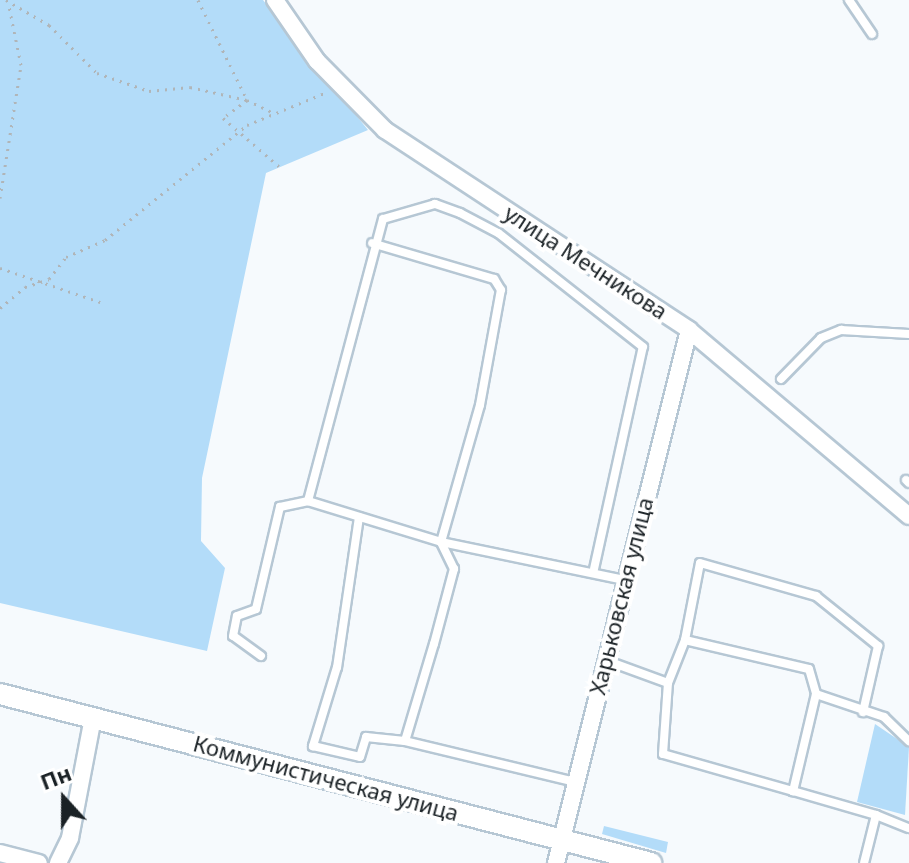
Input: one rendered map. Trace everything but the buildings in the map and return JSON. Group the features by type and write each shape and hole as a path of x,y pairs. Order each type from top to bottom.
{"street":[{"name":"улица Мечникова","path":"275,0 341,85 385,130 689,330 909,516"},
{"name":"Харьковская улица","path":"556,863 604,660 689,330"},
{"name":"Коммунистическая улица","path":"0,694 651,863"},
{"path":"58,863 70,838 93,717"},
{"path":"0,853 39,863"}],"lane":[{"path":"849,0 872,34"},
{"path":"308,501 346,370 372,243 383,219 404,208 435,204 498,233 643,347 594,569"},
{"path":"372,243 494,279 501,290 480,405 441,542 454,569 405,741"},
{"path":"781,379 821,338 841,330 909,334"},
{"path":"261,656 233,636 237,616 256,609 280,507 308,501 441,542 594,569 624,580"},
{"path":"359,517 337,667 313,746 360,757 366,737 405,741 576,782"},
{"path":"863,712 878,646 816,596 700,563 685,640 668,683 663,754 909,826"},
{"path":"685,640 794,662 809,669 816,694 793,791"},
{"path":"604,660 668,683"},
{"path":"816,694 884,717 909,741"},
{"path":"864,863 876,815"}],"path":[{"path":"0,198 21,65 6,0"},
{"path":"198,0 247,100"},
{"path":"9,6 49,25 97,73 149,91 190,87 247,100 272,112"},
{"path":"0,308 25,287 49,279 66,257 105,240 238,135 272,112 341,85"},
{"path":"247,100 223,118 238,135 281,168"},
{"path":"0,268 49,279 100,302"}],"shaded area":[{"path":"0,0 263,0 368,130 266,173 202,478 201,541 225,568 207,651 0,603"},
{"path":"875,724 909,747 905,815 857,802"},
{"path":"604,826 668,842 666,853 602,834"}]}
